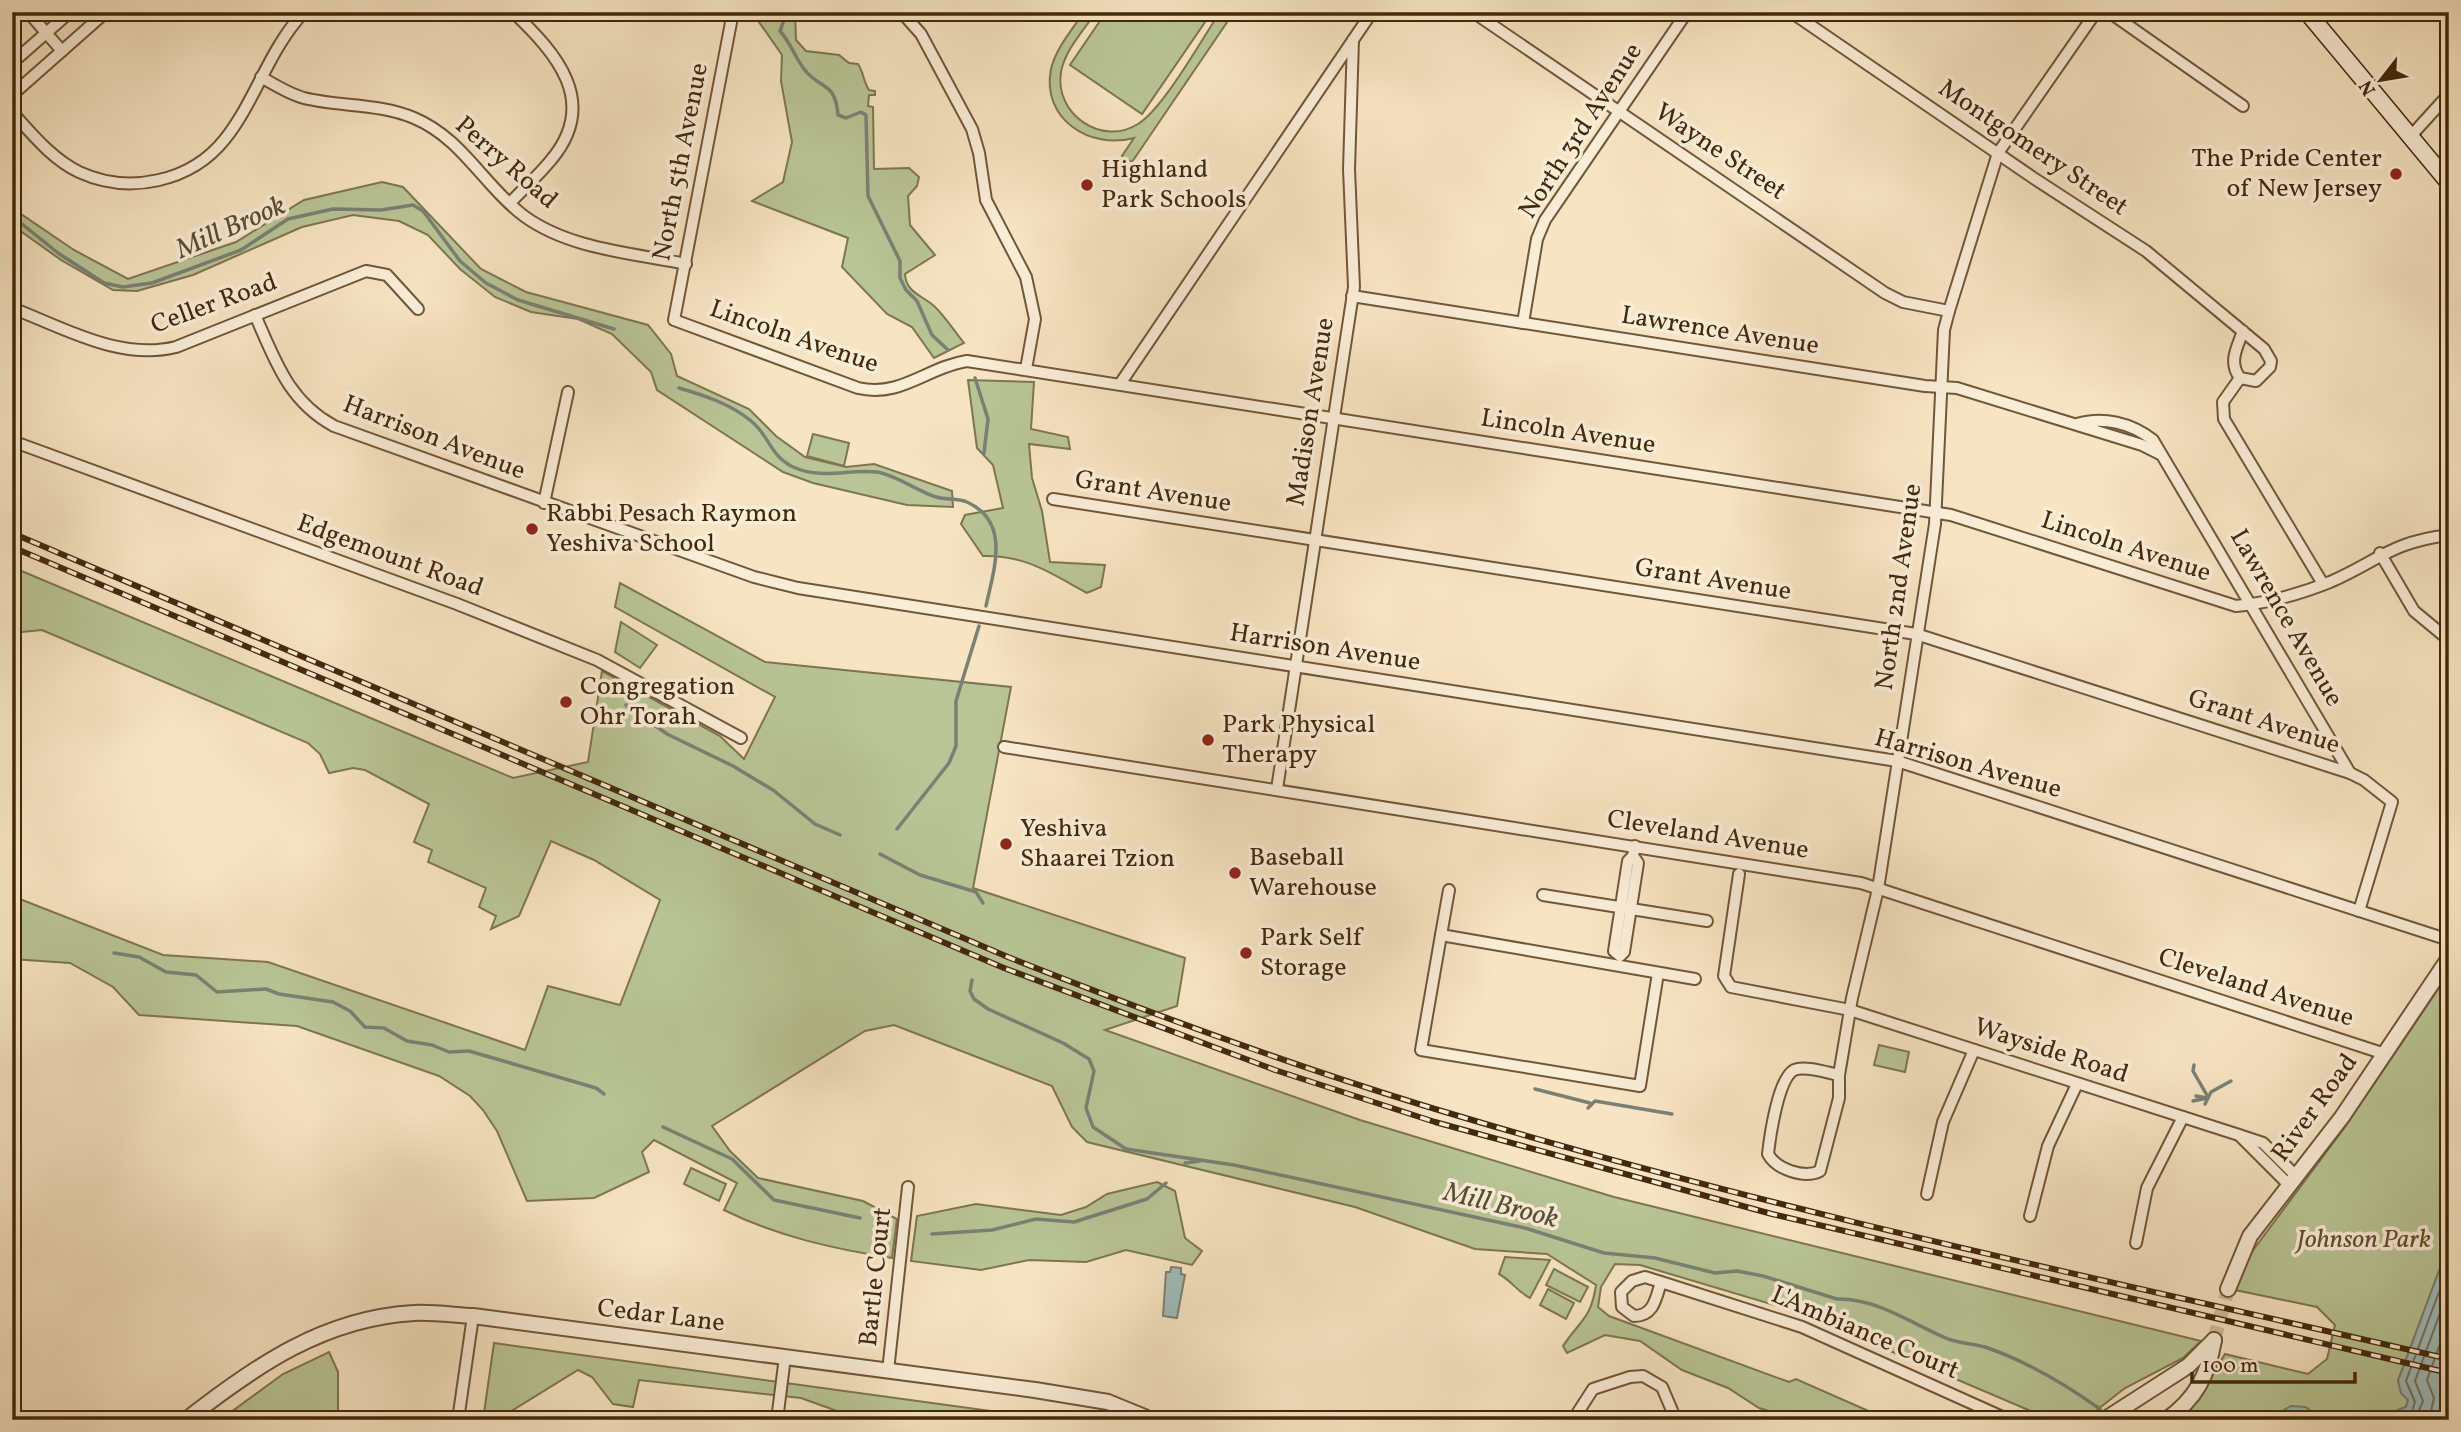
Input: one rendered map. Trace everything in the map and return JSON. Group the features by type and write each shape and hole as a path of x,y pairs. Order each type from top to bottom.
{"main road":[{"path":"2307,12 2449,183"}],"street":[{"path":"28,12 62,51"},
{"path":"12,63 70,12"},
{"path":"12,94 106,12"},
{"path":"12,112 39,143 80,173 109,181 141,184 175,177 223,141 284,38 304,12"},
{"path":"510,203 552,159 567,134 572,111 569,85 559,60 513,12"},
{"name":"North 5th Avenue","path":"674,320 733,12"},
{"path":"896,12 905,16 921,34 972,129 990,211 1026,277 1035,319 1026,369"},
{"path":"1120,384 1372,12"},
{"name":"Wayne Street","path":"1473,12 1893,298 1949,311"},
{"name":"North 3rd Avenue","path":"1523,323 1537,239 1545,220 1687,12"},
{"name":"Montgomery Street","path":"1791,12 2146,251 2264,349 2271,361 2262,378 2256,381 2240,378"},
{"name":"North 2nd Avenue","path":"1839,1075 1793,1070 1783,1083 1768,1154 1775,1164 1815,1174 1824,1166 1839,1098 1839,1075 1850,1010 1878,889 1935,513 1944,330 1949,311 1998,153 2096,12"},
{"path":"2109,12 2243,106"},
{"name":"Madison Avenue","path":"1277,789 1352,296 1349,169 1353,40"},
{"name":"Perry Road","path":"261,77 303,97 387,110 414,118 464,153 510,203 538,225 556,234 580,242 686,264"},
{"path":"2410,136 2449,94"},
{"name":"Celler Road","path":"12,308 120,349 147,352 176,347 366,271 387,275 418,309"},
{"name":"Lawrence Avenue","path":"1352,296 1957,388 2077,425 2096,418 2140,430 2153,440 2350,773 2364,780 2392,802 2358,911"},
{"name":"Harrison Avenue","path":"255,315 285,381 306,407 319,418 544,503 754,577 797,588 1897,761 2449,940"},
{"name":"Lincoln Avenue","path":"674,320 871,391 901,387 950,363 967,361 1951,515 2236,606 2323,584 2380,554 2421,538 2449,536"},
{"path":"2243,331 2233,362 2240,378 2223,402 2224,419 2323,584"},
{"path":"544,503 568,392"},
{"name":"Edgemount Road","path":"12,441 457,604 597,660 741,738"},
{"name":"Grant Avenue","path":"1053,499 1916,634 2350,773"},
{"path":"2380,554 2414,611 2449,640"},
{"name":"Cleveland Avenue","path":"1004,747 1277,789 1634,851 1807,873 1878,889 2385,1054"},
{"path":"1619,960 1614,951 1626,908 1628,861 1634,851"},
{"name":"Wayside Road","path":"1738,874 1724,976 1731,986 1850,1010 2263,1143 2292,1180"},
{"path":"1449,890 1421,1050 1640,1086 1658,973"},
{"path":"1543,895 1707,921"},
{"path":"1441,935 1619,960 1658,973 1695,979"},
{"name":"River Road","path":"2228,1289 2250,1236 2342,1117 2449,958"},
{"path":"1927,1194 1943,1122 1974,1050"},
{"path":"2030,1216 2048,1146 2077,1084"},
{"path":"2136,1243 2147,1188 2183,1117"},
{"name":"Bartle Court","path":"888,1371 908,1187"},
{"name":"L'Ambiance Court","path":"1661,1282 1802,1327 2009,1420"},
{"name":"Cedar Lane","path":"186,1420 245,1374 322,1332 373,1318 416,1313 473,1316 1035,1390 1152,1420"},
{"path":"458,1420 473,1316"},
{"path":"2104,1420 2188,1366 2214,1340 2205,1379 2183,1407 2166,1420"},
{"path":"777,1420 785,1357"},
{"path":"1573,1420 1593,1389 1630,1377 1643,1376 1662,1387 1675,1420"}],"green space":[{"path":"752,12 795,12 796,40 806,51 839,55 849,63 858,64 869,90 875,91 875,95 869,95 868,106 873,107 874,169 909,168 919,177 917,186 908,196 910,225 935,255 905,274 906,280 911,290 938,310 964,343 934,358 912,327 887,314 842,267 848,238 752,201 783,182 792,142 781,81 782,55"},
{"path":"1084,12 1096,12 1066,56 1061,72 1061,87 1065,101 1083,122 1096,129 1110,131 1124,130 1148,116 1170,89 1220,12 1234,12 1132,162 1122,156 1134,138 1117,141 1086,135 1072,127 1061,116 1054,103 1050,87 1053,61"},
{"path":"1106,12 1212,12 1142,114 1070,65"},
{"path":"382,182 403,187 481,269 526,292 648,325 671,354 677,376 749,409 776,436 805,457 846,467 874,464 952,491 953,507 907,505 813,483 783,472 657,390 651,372 612,334 578,319 531,312 495,297 460,269 428,235 399,221 353,215 302,227 193,275 137,291 113,290 61,260 12,225 12,208 74,250 128,279 236,242 304,200"},
{"path":"968,380 1034,382 1031,429 1068,437 1070,449 1029,444 1032,478 1042,511 1050,562 1105,565 1101,587 1087,593 1025,562 998,556 983,556 961,524 965,515 1003,508 993,465 977,448"},
{"path":"813,434 849,443 844,466 807,456"},
{"path":"12,567 513,778 588,762 602,671 720,736 744,759 775,697 615,607 620,583 765,662 1011,687 973,888 1185,958 1177,1006 1105,1030 1360,1120 1614,1197 2201,1341 2183,1358 2125,1388 2084,1420 2052,1420 1801,1313 1640,1265 1615,1264 1601,1287 1598,1307 1609,1316 1789,1382 1796,1379 1889,1420 1799,1420 1759,1408 1728,1388 1682,1370 1640,1341 1605,1335 1567,1353 1563,1346 1588,1312 1596,1285 1547,1254 1475,1249 1355,1207 1087,1142 1072,1127 1052,1086 894,1025 865,1031 712,1126 730,1151 758,1178 863,1201 897,1219 892,1258 806,1240 764,1227 724,1210 737,1183 654,1140 642,1152 649,1172 594,1198 527,1201 497,1131 483,1110 470,1096 439,1076 297,1026 139,1015 113,987 70,963 12,959 12,896 163,955 268,962 525,1050 548,986 620,1005 660,900 594,860 551,841 519,916 491,929 496,916 479,907 486,888 428,862 432,850 414,842 429,804 365,770 353,768 329,773 320,754 308,743 42,630 12,633"},
{"path":"621,622 657,645 640,668 615,652"},
{"name":"Johnson Park","path":"2449,973 2449,1244 2398,1381 2408,1400 2406,1407 2398,1410 2393,1420 2177,1420 2197,1401 2225,1354 2308,1374 2327,1359 2335,1325 2317,1307 2235,1290 2251,1253 2345,1127"},
{"path":"1879,1045 1909,1052 1905,1072 1874,1065"},
{"path":"691,1168 726,1184 719,1201 684,1184"},
{"path":"1157,1182 1175,1191 1185,1238 1202,1251 1192,1265 1126,1250 1086,1262 1029,1260 981,1270 911,1261 917,1216 976,1204 1061,1215 1086,1207 1107,1194"},
{"path":"1505,1257 1550,1260 1530,1298 1499,1274"},
{"path":"1554,1269 1588,1287 1580,1302 1546,1285"},
{"path":"1548,1289 1574,1303 1566,1319 1540,1305"},
{"path":"494,1343 1057,1420 862,1420 801,1398 639,1380 633,1407 613,1404 592,1377 578,1370 505,1415 504,1420 483,1420"},
{"path":"329,1352 338,1372 338,1420 220,1420 283,1374"}],"water":[{"path":"2449,1244 2449,1420 2393,1420 2398,1410 2406,1407 2408,1400 2401,1393 2398,1381"},
{"path":"1171,1267 1181,1268 1181,1274 1185,1275 1177,1318 1163,1316 1166,1272 1170,1272"},
{"path":"2291,1406 2305,1407 2326,1420 2267,1420"}],"waterway":[{"path":"787,12 780,31 804,69 834,96 838,115 846,118 861,112 866,115 868,196 900,261 900,278 906,290 917,301 932,335 948,350"},
{"name":"Mill Brook","path":"12,216 58,253 104,283 123,287 152,283 241,250 288,219 333,209 381,210 413,205 423,211 460,261 486,283 518,300 614,329"},
{"path":"975,378 988,419 984,453"},
{"name":"Mill Brook","path":"679,388 716,401 743,415 757,427 779,457 793,467 825,474 877,472 892,476 936,497 967,502 981,511 990,521 996,548 986,606"},
{"name":"Mill Brook","path":"897,829 949,763 956,746 956,701 979,626"},
{"path":"626,705 667,734 733,766 773,790 815,824 840,835"},
{"name":"Mill Brook","path":"880,854 920,875 976,892 983,903"},
{"path":"114,953 139,957 166,972 196,975 217,992 266,989 279,994 333,1002 350,1011 365,1027 384,1028 407,1041 432,1045 449,1052 469,1051 596,1088 604,1094"},
{"name":"Mill Brook","path":"972,980 970,991 974,999 988,1009 1063,1043 1089,1059 1094,1071 1086,1108 1093,1127 1126,1149 1234,1165 1525,1228 1604,1253 1655,1258 1715,1273 1737,1271 1763,1276 1837,1299 1866,1303 1948,1339 1985,1347 2015,1359 2059,1382 2100,1409"},
{"path":"2194,1065 2193,1071 2208,1097"},
{"path":"2205,1104 2211,1092 2231,1081"},
{"path":"1535,1089 1590,1103"},
{"path":"2196,1096 2207,1098"},
{"path":"2193,1101 2207,1098"},
{"path":"1588,1108 1595,1101 1672,1114"},
{"path":"663,1127 732,1159 774,1200 860,1218"},
{"name":"Mill Brook","path":"1185,1163 1200,1161"},
{"path":"932,1234 992,1230 1036,1219 1074,1222 1147,1199 1166,1183"}],"tunnel":[{"path":"2214,1340 2228,1289"}],"railway":[{"path":"12,533 1008,957 1290,1062 1462,1117 1707,1185 1954,1246 2449,1359"},
{"path":"12,547 1004,968 1275,1070 1435,1122 1772,1214 2449,1373"}],"place":[{"name":"The Pride Center of New Jersey","path":"2396,174"},
{"name":"Highland Park Schools","path":"1087,185"},
{"name":"Rabbi Pesach Raymon Yeshiva School","path":"532,529"},
{"name":"Congregation Ohr Torah","path":"566,702"},
{"name":"Park Physical Therapy","path":"1208,740"},
{"name":"Yeshiva Shaarei Tzion","path":"1006,844"},
{"name":"Baseball Warehouse","path":"1235,873"},
{"name":"Park Self Storage","path":"1246,953"}]}
